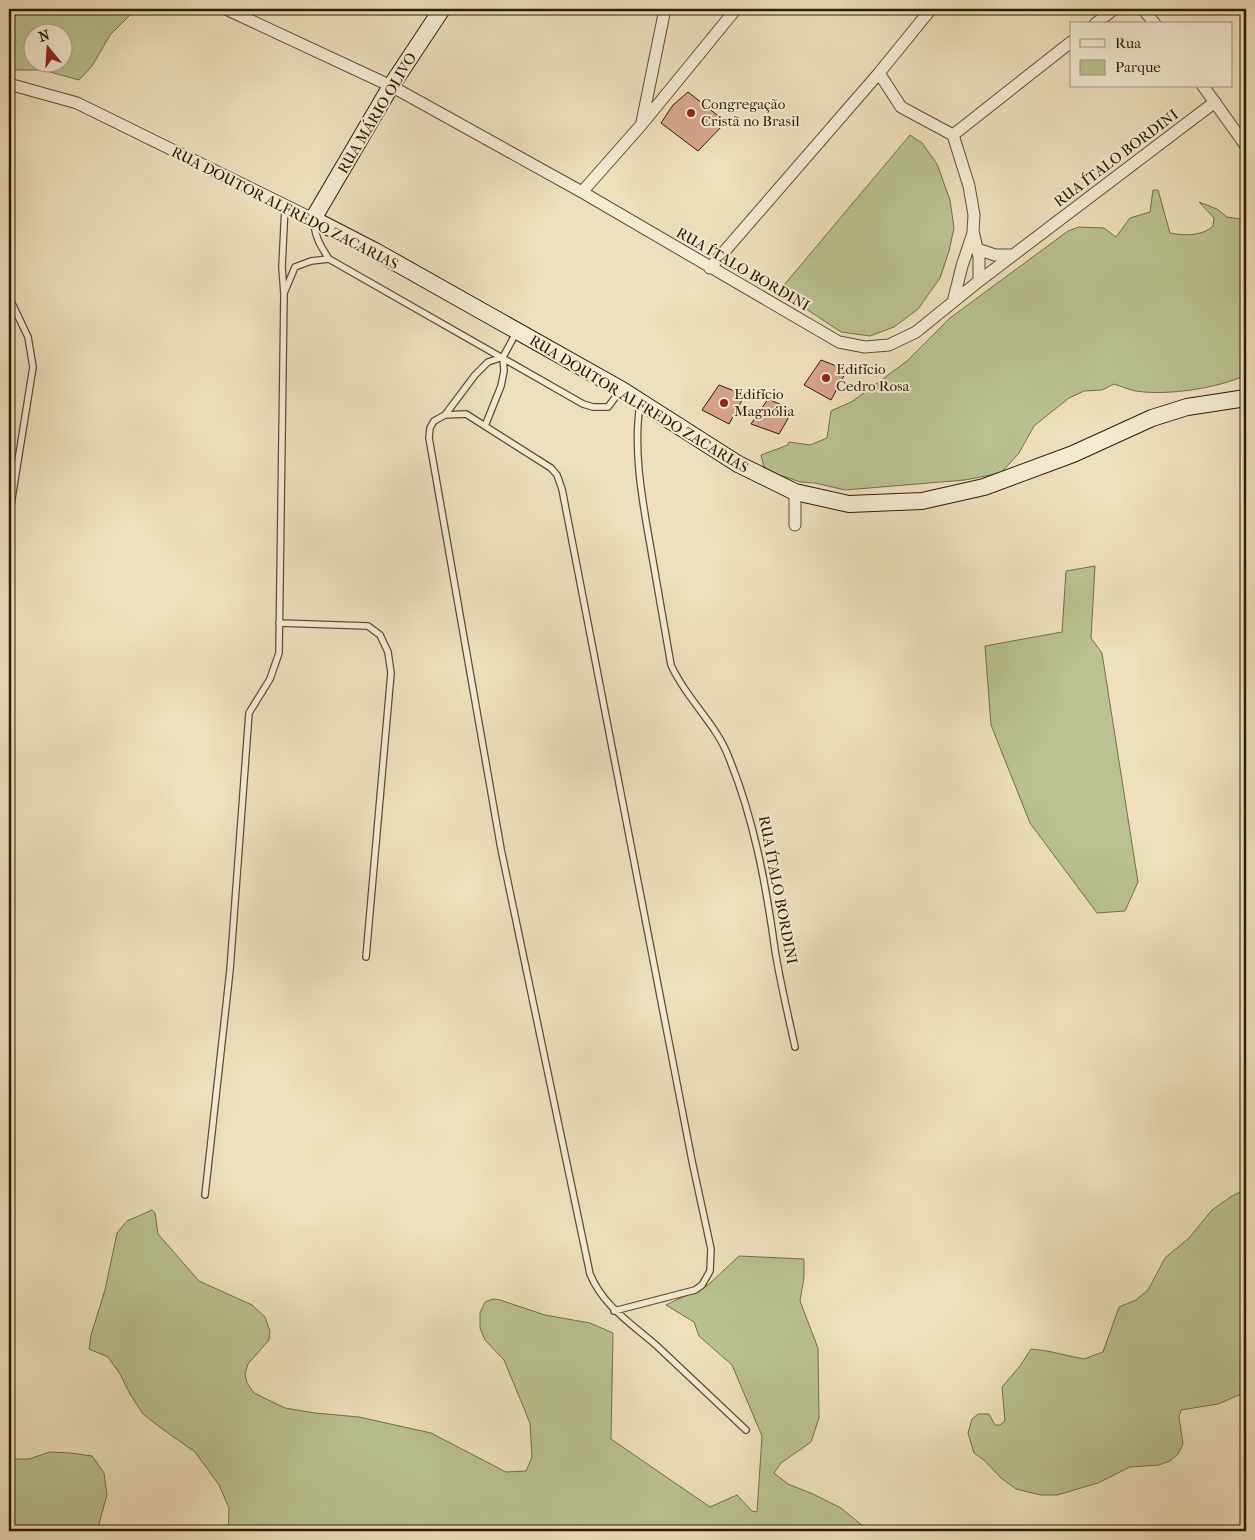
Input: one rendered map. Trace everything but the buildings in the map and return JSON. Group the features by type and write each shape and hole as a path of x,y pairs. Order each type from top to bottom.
{"street":[{"name":"RUA ÍTALO BORDINI","path":"226,9 391,86 582,192 839,342 866,347 889,345 916,332 979,281 1215,102"},
{"name":"RUA MÁRIO OLIVO","path":"313,219 391,86 442,9"},
{"path":"642,124 665,9"},
{"path":"582,192 642,124 735,9"},
{"path":"710,268 879,73 931,9"},
{"path":"1098,22 1114,9"},
{"path":"1143,9 1153,22"},
{"path":"953,135 1070,43"},
{"path":"879,73 902,106 953,135 969,186 974,215 979,281"},
{"name":"RUA DOUTOR ALFREDO ZACARIAS","path":"9,84 76,103 375,251 622,390 738,464 796,492 849,504 922,501 984,487 1073,454 1152,418 1187,407 1246,398"},
{"path":"1204,88 1246,146"},
{"path":"954,302 962,266 974,231"},
{"path":"977,249 995,255 1013,255"},
{"path":"794,525 796,492"}],"lane":[{"path":"205,1195 230,970 249,713 270,679 279,653 284,294 282,267 285,206"},
{"path":"313,219 318,243 328,259 592,407 608,407 622,390"},
{"path":"284,294 295,267 310,261 328,259"},
{"path":"9,298 28,337 33,367 9,517"},
{"path":"485,426 501,386 504,371 503,356 517,332"},
{"path":"503,356 488,362 476,374 445,415 434,421 430,428 429,438 501,849 590,1274 596,1288 614,1311 646,1337 746,1430"},
{"name":"RUA ÍTALO BORDINI","path":"640,402 637,424 638,452 645,511 671,665 676,678 721,740 730,758 748,812 766,891 775,951 794,1046"},
{"path":"445,415 466,414 485,426 551,468 557,475 562,489 688,1141 711,1249 710,1270 702,1285 695,1290 614,1311"},
{"path":"279,623 368,626 380,635 388,652 391,672 366,957"}],"green space":[{"path":"9,9 135,10 110,35 92,66 79,80 50,72 72,72 72,22 22,22 22,70 9,70"},
{"path":"910,135 922,143 937,164 950,200 954,228 940,278 918,309 894,327 870,336 841,332 779,291"},
{"path":"1153,190 1158,190 1170,233 1181,235 1193,234 1204,232 1213,226 1214,218 1199,202 1217,209 1227,217 1246,220 1246,375 1222,384 1177,392 1136,391 1114,384 1102,390 1084,391 1069,398 1034,426 1019,453 1001,473 965,480 845,490 815,483 800,482 783,476 766,475 761,455 788,445 789,442 810,445 827,438 831,411 853,401 907,361 950,318 1068,231 1079,227 1104,228 1116,237 1130,218 1150,212"},
{"path":"1095,566 1091,638 1102,653 1138,882 1125,911 1097,913 1030,823 991,725 985,646 1062,632 1066,571"},
{"path":"1246,1189 1246,1392 1218,1404 1181,1410 1179,1417 1183,1444 1178,1454 1170,1461 1159,1465 1130,1467 1098,1483 1057,1495 1041,1495 1016,1489 974,1453 968,1433 972,1419 978,1414 989,1414 995,1425 1000,1425 1005,1421 1002,1387 1020,1366 1031,1349 1084,1359 1103,1352 1119,1307 1136,1300 1148,1290 1165,1258 1189,1238 1212,1210"},
{"path":"152,1210 155,1213 158,1234 199,1281 252,1305 265,1317 270,1331 269,1340 248,1364 245,1374 247,1383 254,1393 285,1408 359,1417 431,1433 506,1472 526,1471 532,1457 530,1423 504,1360 485,1340 480,1328 480,1313 485,1302 493,1299 500,1300 545,1315 590,1323 613,1333 611,1439 710,1507 737,1495 752,1511 757,1512 762,1436 732,1365 699,1336 694,1322 666,1305 708,1285 739,1256 804,1259 804,1277 800,1301 818,1348 819,1418 811,1442 781,1463 774,1473 788,1484 841,1508 869,1531 228,1531 229,1508 219,1485 195,1452 143,1414 108,1357 89,1349 91,1335 105,1290 117,1233 127,1221"},
{"path":"50,1452 92,1456 104,1473 107,1495 97,1531 9,1531 9,1459 29,1459"}],"place":[{"name":"Congregação Cristã no Brasil","path":"691,113"},
{"name":"Edifício Cedro Rosa","path":"826,378"},
{"name":"Edifício Magnólia","path":"724,403"}]}
